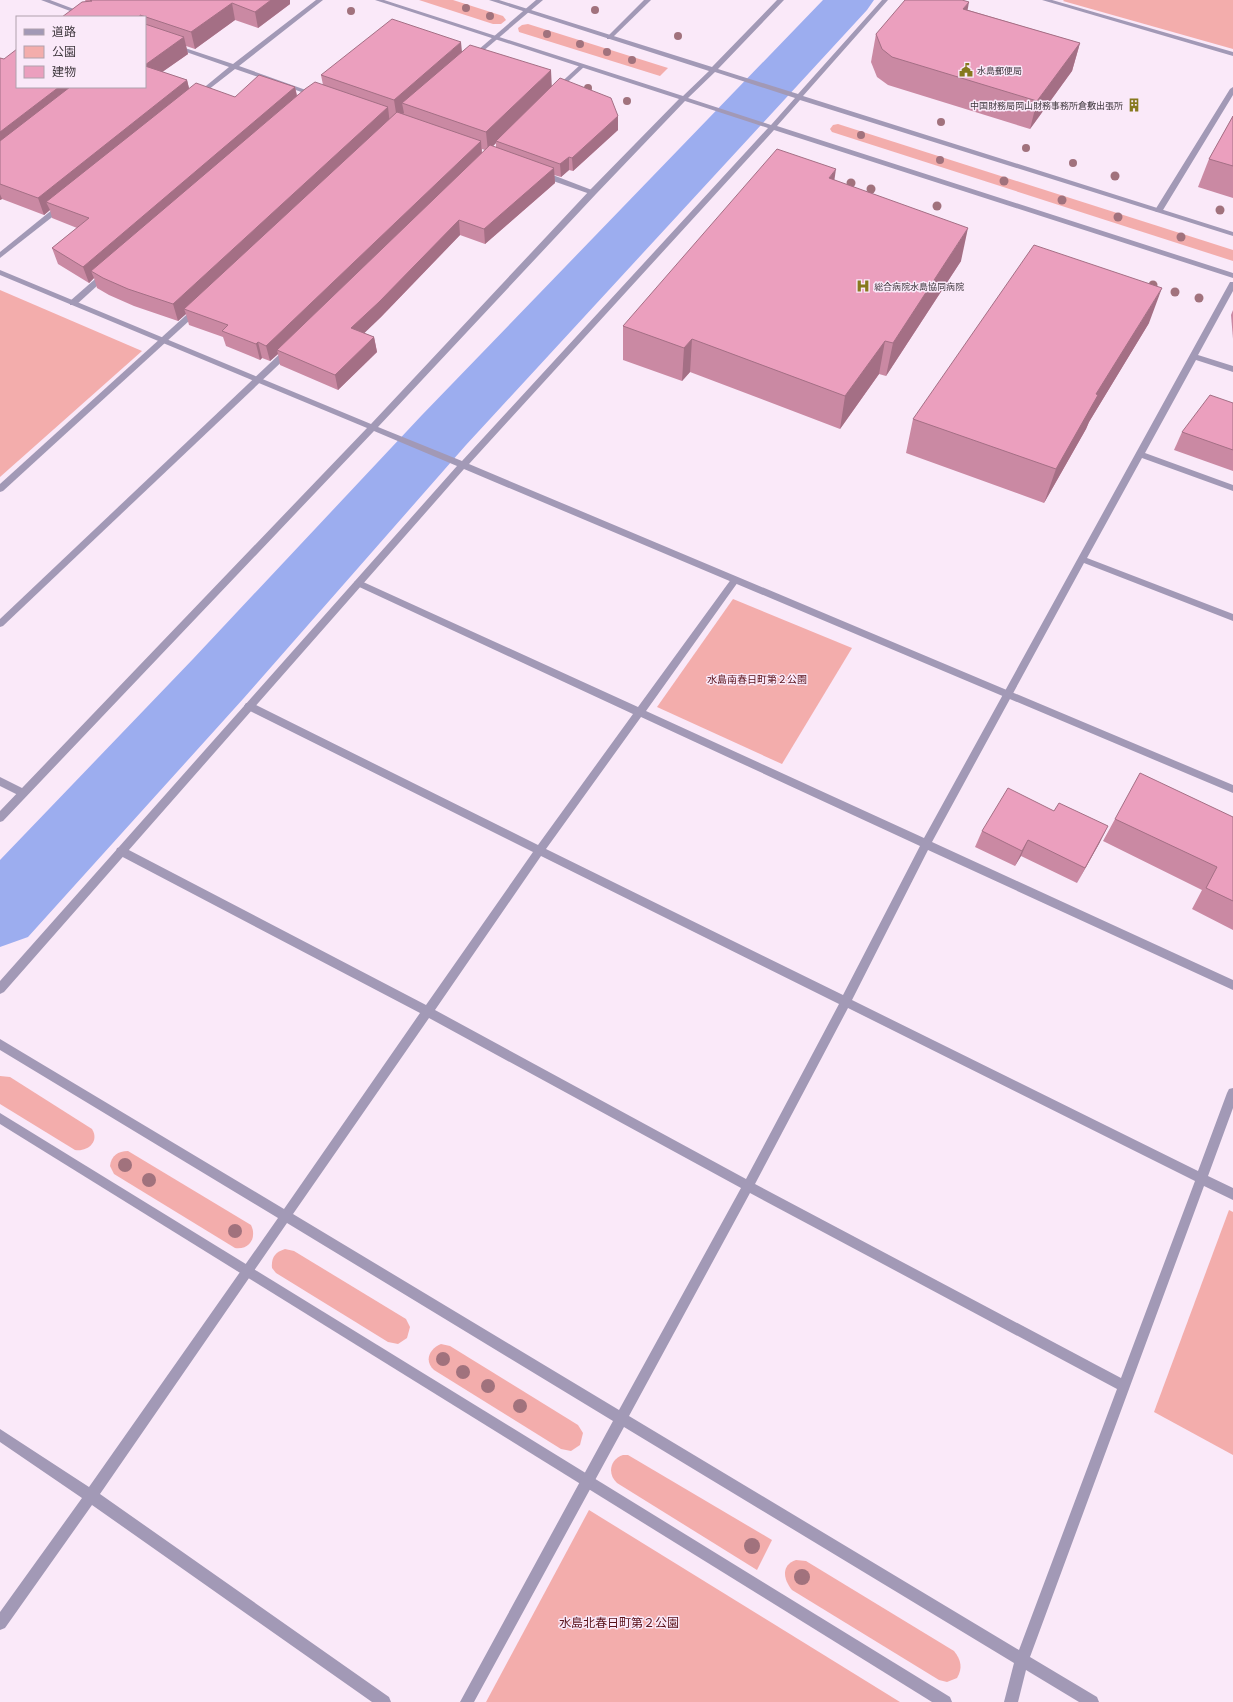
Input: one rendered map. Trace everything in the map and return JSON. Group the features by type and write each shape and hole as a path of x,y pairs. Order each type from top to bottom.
{"street":[{"path":"44,0 89,16"},
{"path":"191,102 320,0"},
{"path":"378,0 1233,276"},
{"path":"492,0 609,38 778,89 1233,234"},
{"path":"468,62 540,0"},
{"path":"609,38 648,0"},
{"path":"0,818 372,428 593,192 781,0"},
{"path":"0,989 462,465 772,127 885,0"},
{"path":"1045,0 1233,54"},
{"path":"65,16 82,3"},
{"path":"169,44 318,96 308,100"},
{"path":"551,95 582,66"},
{"path":"1159,210 1233,89"},
{"path":"534,171 593,192"},
{"path":"0,256 68,201"},
{"path":"0,272 1233,789"},
{"path":"73,303 109,272"},
{"path":"467,1702 748,1186 846,1001 926,844 1006,695 1233,284"},
{"path":"0,489 205,303"},
{"path":"0,624 258,381 291,348"},
{"path":"1193,356 1233,369"},
{"path":"1139,454 1233,488"},
{"path":"1082,559 1233,618"},
{"path":"0,1623 91,1496 286,1217 539,851 735,580"},
{"path":"358,583 1233,985"},
{"path":"249,706 1233,1194"},
{"path":"0,781 23,793"},
{"path":"122,851 429,1012 748,1186 1124,1386"},
{"path":"0,1044 1092,1702"},
{"path":"1011,1702 1022,1660 1233,1092"},
{"path":"0,1118 945,1702"},
{"path":"0,1435 91,1496 384,1702"}],"green space":[{"path":"419,0 453,0 503,16 506,20 501,24 493,24"},
{"path":"1064,0 1233,0 1233,49 1063,1"},
{"path":"528,24 668,68 660,76 519,32 518,28 522,25"},
{"path":"838,124 1233,250 1233,261 832,132 830,129 833,125"},
{"path":"0,290 142,351 0,477"},
{"name":"水島南春日町第２公園","path":"733,599 852,648 782,764 657,707"},
{"path":"0,1076 10,1077 92,1129 94,1138 91,1145 88,1148 75,1150 0,1104"},
{"path":"128,1151 251,1225 253,1230 253,1238 251,1242 245,1247 235,1248 114,1174 110,1166 113,1157 118,1153"},
{"path":"1229,1210 1233,1212 1233,1455 1154,1412"},
{"path":"285,1249 294,1251 406,1319 410,1327 407,1338 398,1344 388,1342 276,1273 272,1268 273,1258 276,1254"},
{"path":"441,1344 450,1346 578,1425 583,1433 580,1445 571,1451 561,1449 434,1370 429,1363 429,1356 433,1349"},
{"path":"623,1455 628,1455 772,1540 757,1570 617,1483 612,1475 611,1467 615,1460"},
{"name":"水島北春日町第２公園","path":"589,1510 900,1702 486,1702"},
{"path":"796,1560 806,1561 954,1651 961,1667 957,1678 947,1682 939,1680 792,1590 785,1577 785,1573 788,1565"}],"building":[{"path":"90,0 271,0 255,12 232,3 191,32 140,15 63,16 82,2 92,1"},
{"path":"905,0 962,0 969,2 963,9 1080,43 1037,101 892,57 882,49 876,34"},
{"path":"392,19 461,42 394,100 321,75"},
{"path":"146,24 184,37 146,64"},
{"path":"470,45 551,70 486,132 402,103"},
{"path":"16,50 16,88 58,88 0,132 0,58 4,59"},
{"path":"146,66 187,80 38,198 0,184 0,141 69,88 146,88"},
{"path":"259,75 295,87 83,267 52,248 89,218 46,202 196,83 235,97"},
{"path":"560,78 611,98 618,116 572,158 569,157 560,164 496,141"},
{"path":"315,82 388,107 173,304 128,289 91,271 305,89"},
{"path":"397,112 481,141 266,346 258,342 256,344 222,331 228,325 184,309"},
{"path":"1233,116 1233,166 1209,159"},
{"path":"490,145 554,168 484,229 459,220 379,302 351,328 374,337 335,375 277,350"},
{"path":"777,149 836,169 829,178 968,228 893,343 885,341 845,396 692,339 684,348 623,326"},
{"path":"1034,245 1162,288 1096,394 1098,395 1056,469 913,419"},
{"path":"1210,395 1233,403 1233,450 1182,432"},
{"path":"1140,773 1233,817 1233,901 1206,888 1217,867 1115,819"},
{"path":"1008,788 1054,811 1059,803 1108,826 1085,868 1028,840 1022,851 982,831"}],"waterway":[{"path":"0,881 194,671 778,57 830,0"},
{"path":"0,913 218,679 444,430 850,0"}],"place":[{"name":"水島郵便局","path":"966,70"},
{"name":"中国財務局岡山財務事務所倉敷出張所","path":"1134,105"},
{"name":"総合病院水島協同病院","path":"863,286"}]}
